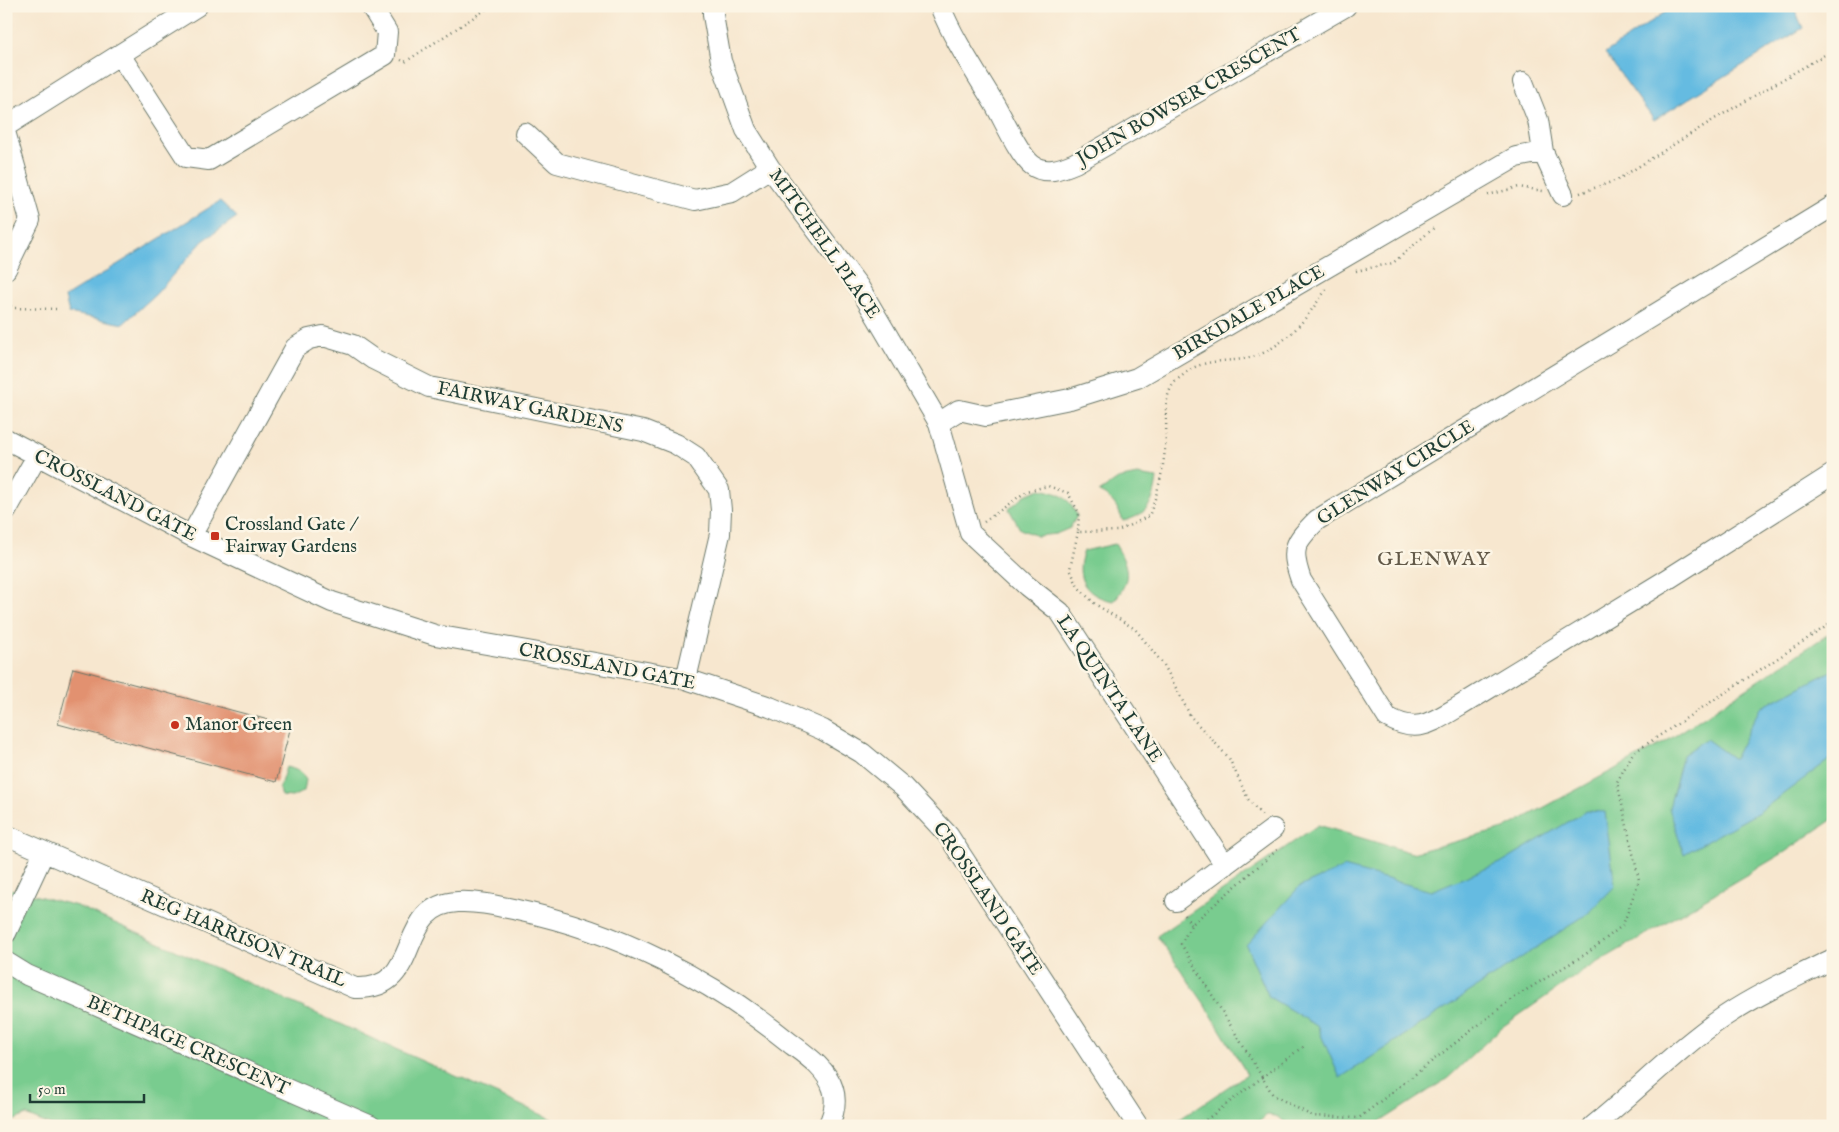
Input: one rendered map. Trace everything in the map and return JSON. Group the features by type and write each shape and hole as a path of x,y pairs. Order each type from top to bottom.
{"street":[{"path":"6,126 197,6"},
{"path":"120,54 186,157 209,160 385,55 387,32 371,6"},
{"name":"MITCHELL PLACE","path":"713,6 721,61 746,130 770,168 859,287 939,423 970,533"},
{"name":"JOHN BOWSER CRESCENT","path":"940,6 960,50 994,103 1016,143 1031,165 1044,171 1060,169 1075,163 1346,6"},
{"path":"1523,82 1538,120 1543,152 1564,196"},
{"path":"525,134 557,163 695,200 732,192 770,168"},
{"path":"6,135 30,220 6,269"},
{"name":"BIRKDALE PLACE","path":"939,423 959,410 986,416 1070,399 1137,378 1516,157 1543,152"},
{"name":"GLENWAY CIRCLE","path":"1833,206 1317,520 1298,539 1294,561 1301,580 1387,717 1401,725 1415,726 1431,722 1527,665 1833,474"},
{"name":"FAIRWAY GARDENS","path":"191,536 295,348 309,339 323,336 353,345 373,359 429,387 643,431 676,444 696,458 718,490 721,510 720,534 686,679"},
{"name":"CROSSLAND GATE","path":"6,439 191,536 332,602 435,635 686,679 770,708 823,730 862,753 903,788 948,835 1138,1126"},
{"path":"6,511 37,456"},
{"name":"LA QUINTA LANE","path":"970,533 1027,586 1060,612 1224,864"},
{"path":"1176,901 1273,829"},
{"name":"REG HARRISON TRAIL","path":"6,835 355,988 379,987 389,981 402,963 420,922 426,914 445,904 473,902 502,907 558,920 607,936 682,970 728,997 767,1024 811,1060 828,1078 833,1089 834,1111 828,1126"},
{"path":"6,933 44,852"},
{"path":"1593,1126 1646,1078 1725,1016 1774,988 1833,959"},
{"name":"BETHPAGE CRESCENT","path":"6,962 27,975 371,1126"}],"path":[{"path":"385,55 406,62 492,6"},
{"path":"1480,197 1519,187 1564,196 1585,192 1617,180 1713,120 1833,50"},
{"path":"1348,275 1393,263 1442,220"},
{"path":"1078,532 1118,531 1149,516 1160,489 1166,434 1164,409 1172,385 1187,372 1203,362 1235,360 1264,353 1296,332 1332,282"},
{"path":"6,304 14,308 60,309"},
{"path":"970,533 1027,491 1048,486 1068,493 1079,513 1078,532 1070,569 1078,587 1095,604 1135,629 1164,664 1190,716 1229,758 1248,800 1273,829 1283,844 1191,925 1181,944 1273,1095 1312,1116 1360,1118 1514,998 1590,952 1622,925 1639,880 1617,782 1633,753 1833,622"},
{"path":"1198,1126 1305,1045"}],"green space":[{"path":"1137,475 1157,478 1152,501 1144,511 1123,521 1114,504 1108,497 1099,492 1118,479"},
{"path":"1040,489 1058,494 1071,504 1077,516 1070,528 1056,534 1037,536 1020,529 1009,509 1025,495"},
{"path":"1115,544 1126,566 1126,579 1124,586 1114,601 1104,599 1089,591 1081,578 1080,570 1084,551"},
{"path":"1833,631 1833,819 1785,852 1580,973 1502,1027 1448,1078 1374,1126 1291,1126 1276,1116 1267,1115 1254,1126 1176,1126 1174,1123 1247,1074 1206,1006 1157,936 1318,825 1412,853 1504,829 1667,741"},
{"path":"286,767 300,771 306,780 304,791 292,797 281,796 279,789"},
{"path":"6,888 77,906 567,1126 52,1126 26,1115 6,1124"}],"water":[{"path":"1674,6 1793,6 1803,28 1654,120 1605,53"},
{"path":"220,201 237,217 203,241 156,294 123,324 69,313 65,297"},
{"path":"1833,670 1833,757 1759,812 1684,854 1669,808 1683,755 1706,739 1734,759 1760,708"},
{"path":"1586,811 1605,812 1615,886 1590,912 1340,1078 1317,1026 1269,997 1246,945 1299,887 1344,867 1431,891 1502,862"}],"building":[{"name":"Manor Green","path":"73,668 291,726 276,782 58,724"}],"place":[{"name":"Crossland Gate / Fairway Gardens","path":"215,536"},
{"name":"Manor Green","path":"175,725"}],"district":[{"name":"GLENWAY","path":"1434,559"}]}
